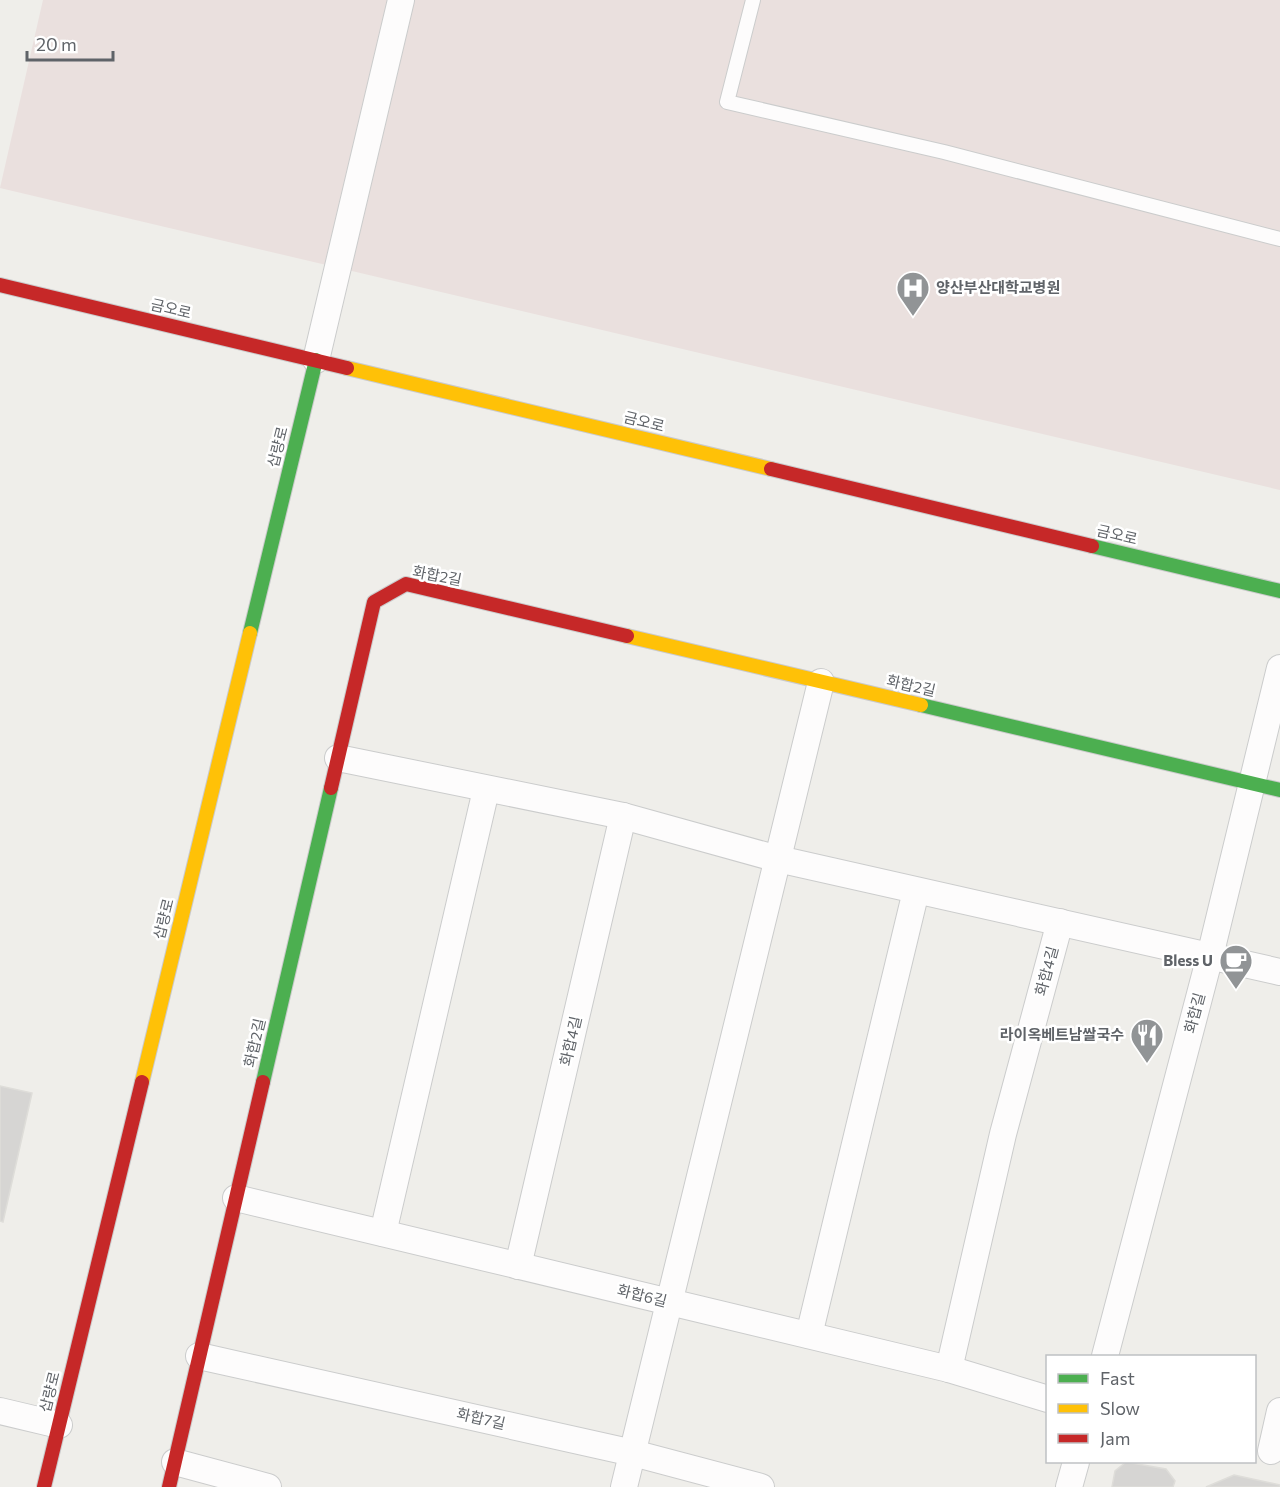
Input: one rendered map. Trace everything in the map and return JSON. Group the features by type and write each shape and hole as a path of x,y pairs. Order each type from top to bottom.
{"street":[{"path":"316,360 400,0"},
{"name":"금오로","path":"0,285 1280,591"},
{"name":"삽량로","path":"44,1487 316,360"},
{"name":"화합2길","path":"169,1487 374,602 406,584 1280,790"},
{"name":"화합길","path":"1105,1355 1210,956 1280,668"},
{"path":"624,1487 821,682"},
{"path":"338,758 486,790 623,816 778,859 1280,972"},
{"path":"383,1233 486,790"},
{"name":"화합4길","path":"518,1266 623,816"},
{"path":"809,1335 916,891"},
{"name":"화합4길","path":"949,1369 1002,1134 1060,922"},
{"name":"화합6길","path":"236,1198 949,1369 1046,1399"},
{"name":"화합7길","path":"200,1356 633,1453 760,1487"},
{"path":"0,1411 59,1425"},
{"path":"1268,1450 1280,1411"},
{"path":"175,1462 268,1487"},
{"path":"1069,1487 1075,1463"}],"lane":[{"path":"753,0 727,102 944,152 1280,239"}],"shaded area":[{"name":"양산부산대학교병원","path":"43,0 1280,0 1280,490 0,188"}],"building":[{"path":"0,1086 32,1093 3,1222 0,1221"},
{"path":"1125,1463 1132,1463 1166,1469 1175,1481 1173,1487 1112,1487 1115,1471"},
{"path":"1234,1475 1280,1485 1280,1487 1206,1487"}],"traffic: fast":[{"path":"250,633 316,360"},
{"path":"1092,546 1280,591"},
{"path":"921,705 1280,790"},
{"path":"263,1082 331,788"}],"traffic: slow":[{"path":"347,368 771,469"},
{"path":"142,1082 250,633"},
{"path":"627,636 921,705"}],"traffic: jam":[{"path":"0,285 347,368"},
{"path":"771,469 1092,546"},
{"path":"331,788 374,602 406,584 627,636"},
{"path":"44,1487 142,1082"},
{"path":"169,1487 263,1082"}],"place":[{"name":"양산부산대학교병원","path":"913,317"},
{"name":"Bless U","path":"1236,990"},
{"name":"라이옥베트남쌀국수","path":"1147,1064"}]}
